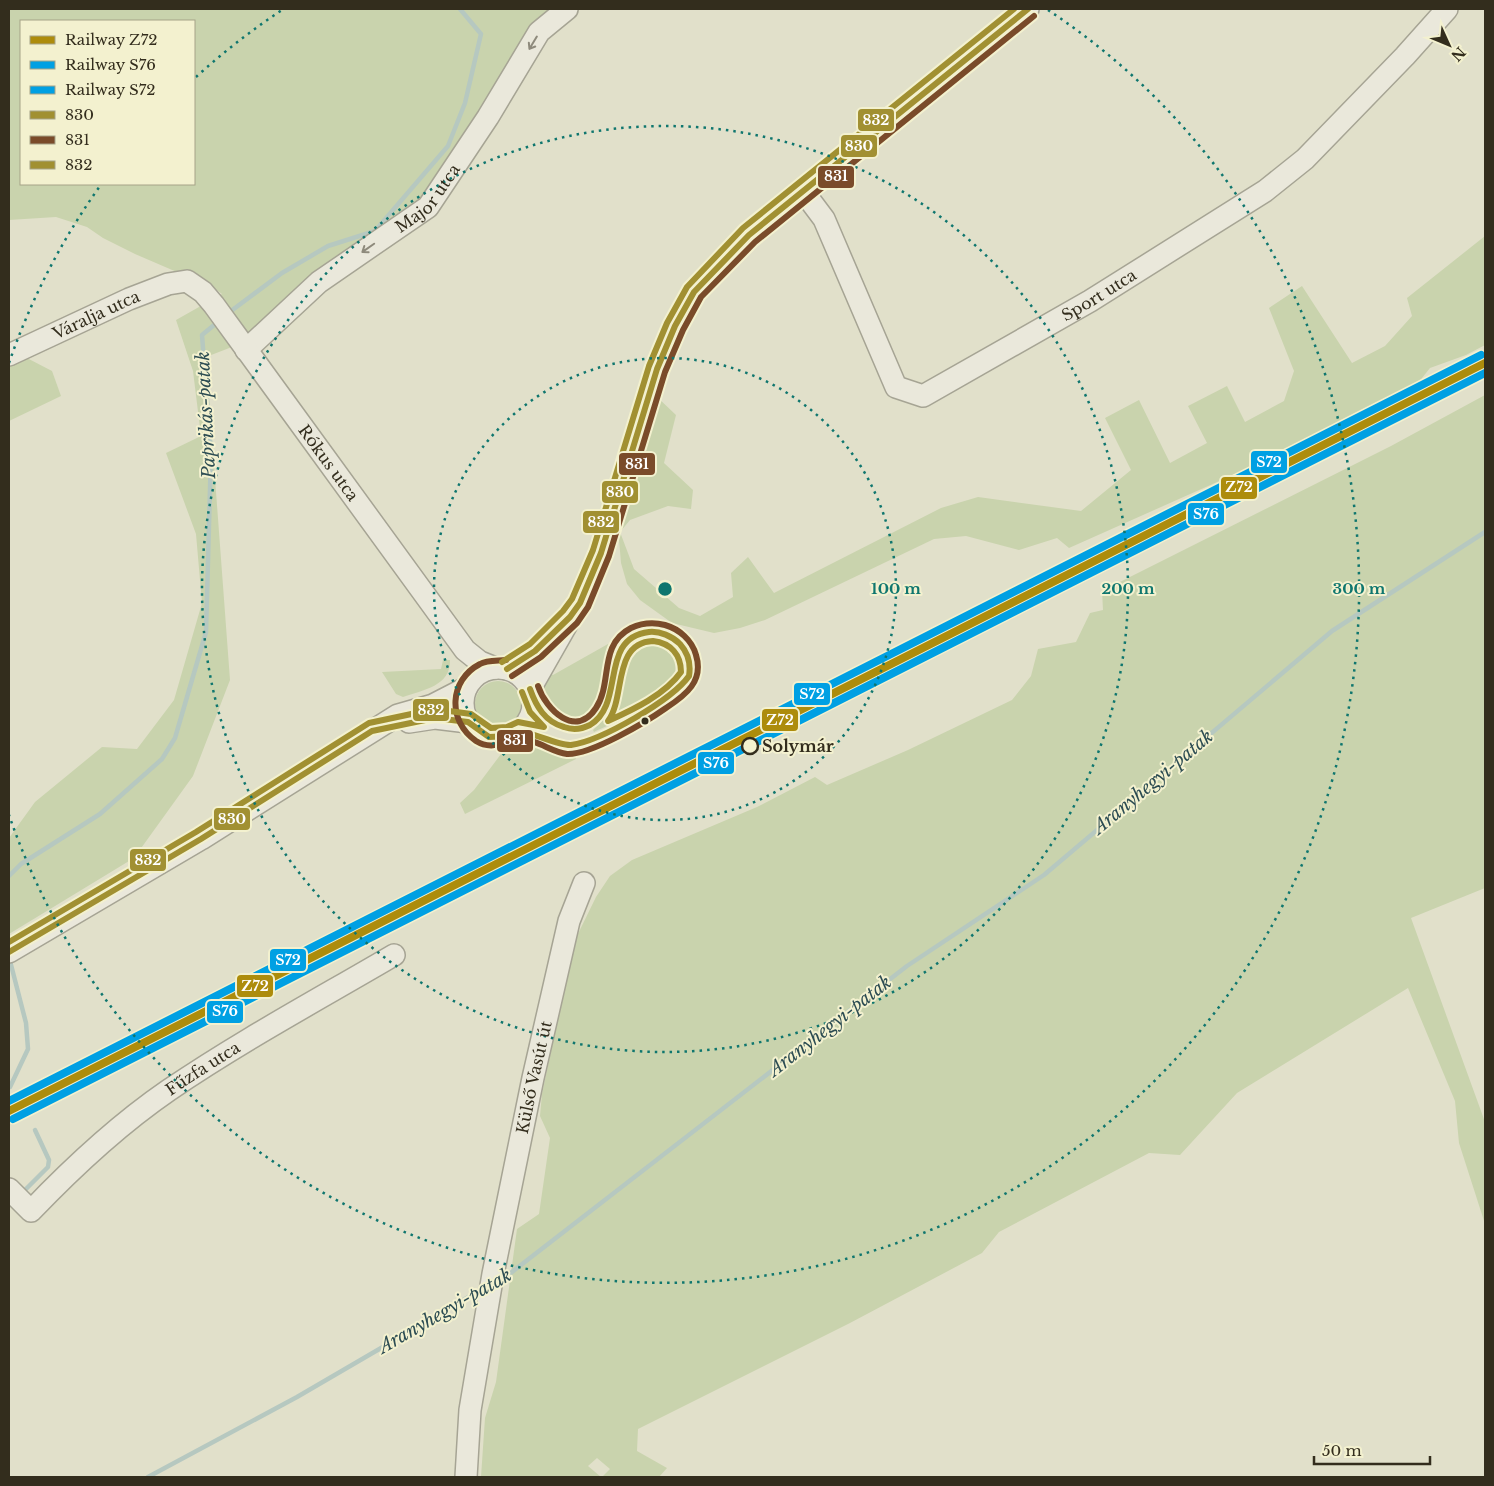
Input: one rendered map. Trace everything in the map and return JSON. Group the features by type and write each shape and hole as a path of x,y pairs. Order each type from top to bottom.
{"street":[{"name":"Major utca","path":"246,350 319,282 428,207 488,117 539,32 567,9"},
{"path":"530,689 588,587 601,553 657,369 683,309 717,266 803,191 1028,9"},
{"name":"Sport utca","path":"803,191 824,219 896,387 923,396 1090,301 1265,191 1305,160 1444,10"},
{"name":"Rókus utca","path":"186,281 202,292 214,305 465,650 480,662 501,668"},
{"name":"Váralja utca","path":"9,355 130,299 168,284 186,281"},
{"path":"15,948 201,839 398,715 440,702 468,685 484,670 501,668 535,651 570,617"},
{"name":"Rókus utca","path":"465,650 470,668 468,685"},
{"path":"468,685 463,706 468,722 479,732 489,737 509,736 519,731 529,718 533,702 530,689 520,675 501,668"},
{"path":"372,731 435,718 468,722"},
{"name":"Külső Vasút út","path":"466,1477 470,1410 493,1274 533,1078 569,921 584,883"},
{"name":"Fűzfa utca","path":"21,1200 77,1163 168,1090 394,955"}],"green space":[{"path":"9,9 555,9 528,32 420,203 250,340 206,357 230,680 193,776 134,858 9,934 9,838 35,802 102,747 137,749 174,700 202,603 196,534 166,453 201,436 193,371 176,320 222,294 214,288 135,254 103,238 87,227 56,217 9,220"},
{"path":"1485,236 1485,345 1466,355 1430,368 1418,383 1271,458 1069,548 1057,538 1019,550 966,536 934,539 765,620 740,628 714,633 672,623 640,600 627,584 621,563 618,527 656,396 676,415 664,463 693,490 691,509 668,506 630,520 620,532 634,569 679,608 700,616 733,597 731,573 748,557 774,593 941,508 978,497 1081,511 1131,470 1105,418 1139,400 1170,463 1207,443 1188,406 1227,386 1245,422 1284,401 1294,371 1269,308 1302,286 1352,363 1385,346 1412,316 1407,298"},
{"path":"23,356 52,371 61,396 9,421 9,362"},
{"path":"1485,395 1485,888 1411,918 1485,1122 1485,1224 1459,1143 1455,1101 1408,988 1237,1093 1180,1155 1149,1153 999,1232 982,1253 850,1323 638,1429 637,1451 667,1468 659,1477 602,1477 610,1469 597,1458 588,1466 601,1477 481,1477 485,1418 496,1382 517,1229 539,1214 550,1138 540,1116 542,1094 574,942 596,897 610,876 632,860 757,807 815,777 827,785 908,750 1012,700 1031,676 1038,649 1076,642 1090,613 1103,610 1102,591 1391,446"},
{"path":"648,640 663,644 673,655 676,668 671,681 649,703 594,732 593,730 608,714 616,701 626,655 637,644"},
{"path":"608,644 611,647 607,663 606,687 600,704 594,712 587,718 571,722 562,721 547,712 542,706 539,697 546,671 553,675"},
{"path":"443,660 450,660 446,676 441,681 427,689 403,697 396,694 382,672 441,669"},
{"path":"493,681 503,681 515,687 520,695 520,713 515,721 507,726 493,727 485,724 478,717 475,709 475,699 478,691 485,684"},
{"path":"527,744 560,754 573,753 576,759 465,814 460,803 474,790 501,754 509,747"}],"waterway":[{"name":"Paprikás-patak","path":"227,314 282,273 328,246 375,231 448,146 465,103 481,34 460,9"},
{"name":"Paprikás-patak","path":"9,876 21,864 100,814 162,759 175,738 206,632 211,454 202,335 219,321"},
{"name":"Aranyhegyi-patak","path":"499,1282 907,966 1044,875 1332,631 1485,532"},
{"name":"Paprikás-patak","path":"9,957 26,1023 28,1049 10,1087"},
{"name":"Paprikás-patak","path":"21,1194 48,1167 49,1160 35,1130"},
{"name":"Aranyhegyi-patak","path":"148,1477 297,1397 484,1288"}],"rail line":[{"name":"S72","path":"9,1101 1481,355"},
{"name":"Z72","path":"9,1111 1485,363"},
{"name":"S76","path":"13,1119 1485,373"}],"transit line":[{"name":"832","path":"502,662 530,644 563,611 572,599 593,550 649,366 667,323 687,287 743,228 1014,9"},
{"name":"830","path":"507,669 535,651 570,617 580,603 601,553 657,369 675,326 694,292 749,235 1028,9"},
{"name":"831","path":"512,676 541,657 577,623 588,607 609,556 665,372 683,330 701,297 755,242 1034,16"},
{"name":"831","path":"506,660 489,661 480,664 462,680 457,690 456,701 456,712 460,723 467,733 482,744 498,745 526,740 567,754 577,753 604,744 657,714 692,686 698,672 698,664 694,650 680,632 665,625 643,624 631,628 621,635 614,644 610,654 601,698 596,708 588,717 580,721 571,721 563,718 548,704 538,686"},
{"name":"830","path":"9,952 201,839 372,731 435,718 468,722 489,737 509,736 519,731 560,744 571,745 584,742 617,728 668,696 689,676 689,663 683,647 670,636 649,632 633,637 623,646 617,659 611,688 601,715 590,725 574,729 557,725 546,717 538,707 530,689"},
{"name":"832","path":"653,641 665,644 674,651 679,660 681,672 657,695 608,721 617,699 625,661 631,651 640,644 653,641"},
{"name":"832","path":"9,942 196,832 369,723 435,709 471,714 491,728 507,727 518,722 544,727 530,712 522,692"}],"place":[{"name":"Solymár","path":"750,746"}]}
